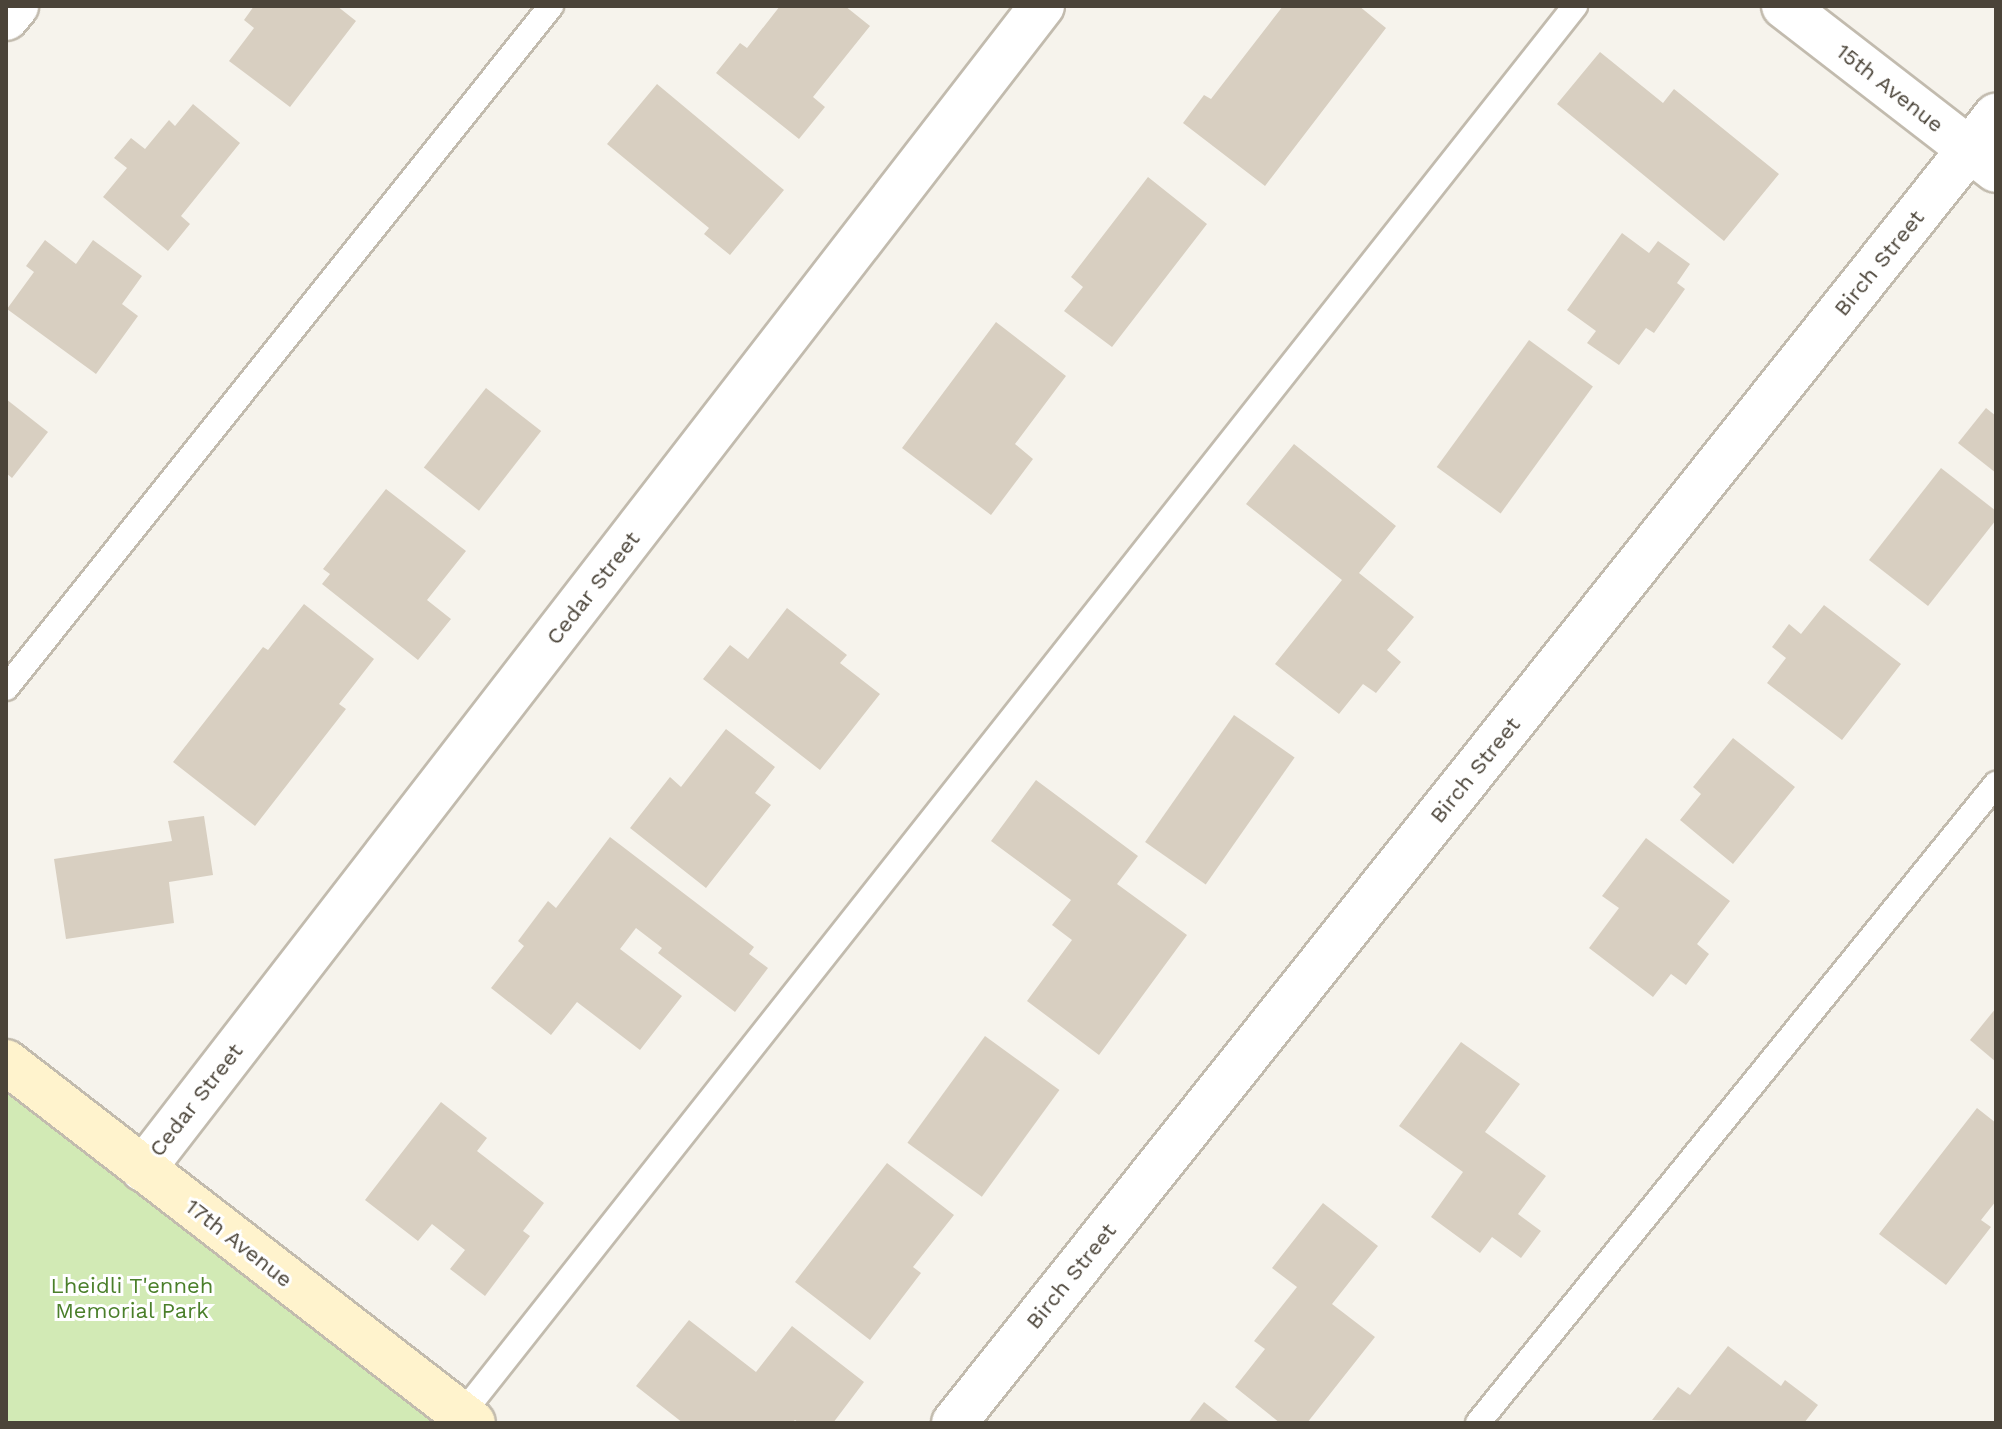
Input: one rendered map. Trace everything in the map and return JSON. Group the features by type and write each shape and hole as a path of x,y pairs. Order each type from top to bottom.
{"street":[{"path":"6,18 16,6"},
{"name":"Cedar Street","path":"143,1169 1042,6"},
{"name":"15th Avenue","path":"1784,6 1987,145"},
{"name":"Birch Street","path":"954,1423 1987,145"},
{"name":"17th Avenue","path":"6,1062 467,1419"}],"lane":[{"path":"6,688 551,6"},
{"path":"467,1419 1575,6"},
{"path":"1478,1423 1996,784"}],"green space":[{"name":"Lheidli T'enneh Memorial Park","path":"6,1051 160,1163 497,1423 6,1423"}],"building":[{"path":"254,6 337,6 356,21 290,107 229,61 254,28 244,20"},
{"path":"780,6 845,6 870,26 813,97 825,107 799,139 716,73 740,43 747,48"},
{"path":"1283,6 1359,6 1386,28 1265,186 1183,123 1204,95 1211,99"},
{"path":"1600,52 1663,103 1674,89 1779,174 1724,241 1557,104"},
{"path":"657,84 784,190 730,255 704,234 709,228 607,144"},
{"path":"193,104 240,143 181,216 190,224 168,251 103,197 127,168 114,158 131,138 145,149 169,120 175,126"},
{"path":"1148,177 1207,224 1112,347 1064,311 1083,287 1071,277"},
{"path":"1622,233 1649,253 1658,241 1690,264 1677,283 1685,289 1654,333 1646,328 1619,365 1587,343 1596,331 1567,310"},
{"path":"45,240 76,264 93,240 142,276 122,304 138,316 96,374 7,309 34,272 26,266"},
{"path":"996,322 1066,376 1015,444 1033,459 991,515 902,448"},
{"path":"1529,340 1593,386 1501,513 1437,467"},
{"path":"486,388 541,431 479,511 424,468"},
{"path":"6,399 48,432 12,478 6,473"},
{"path":"1986,408 1996,416 1996,473 1958,443"},
{"path":"1294,444 1396,526 1359,573 1414,617 1387,650 1401,662 1376,693 1363,684 1339,714 1275,664 1342,580 1246,504"},
{"path":"1941,468 1996,511 1996,520 1928,606 1869,560"},
{"path":"386,489 466,551 427,600 451,619 418,660 322,584 330,574 323,569"},
{"path":"304,604 374,659 339,704 346,709 255,826 173,762 263,647 268,650"},
{"path":"1824,605 1901,664 1842,740 1767,683 1786,658 1772,647 1789,624 1801,634"},
{"path":"787,608 847,655 840,663 880,694 820,770 703,679 730,645 748,659"},
{"path":"1234,715 1295,757 1206,884 1145,842"},
{"path":"726,729 775,767 755,793 771,805 706,888 630,828 670,777 681,787"},
{"path":"1733,738 1795,787 1733,864 1680,820 1701,794 1693,787"},
{"path":"1036,780 1138,856 1117,884 1187,935 1099,1055 1027,1001 1072,940 1052,925 1071,900 991,841"},
{"path":"204,816 213,875 169,882 174,923 66,939 54,859 172,841 168,821"},
{"path":"610,837 754,947 749,954 768,968 735,1012 658,953 662,948 636,928 620,949 682,996 640,1050 577,1002 551,1035 491,988 524,946 518,941 548,901 556,908"},
{"path":"1646,838 1730,901 1697,944 1709,954 1686,985 1671,974 1653,997 1589,948 1619,908 1602,896"},
{"path":"1996,1008 1996,1062 1970,1040"},
{"path":"985,1036 1059,1090 982,1197 907,1143"},
{"path":"1461,1042 1520,1084 1485,1132 1546,1176 1518,1214 1541,1231 1521,1258 1492,1237 1480,1253 1431,1217 1463,1172 1399,1126"},
{"path":"441,1102 487,1138 477,1151 544,1203 523,1231 530,1236 485,1296 450,1269 465,1250 432,1224 418,1241 365,1200"},
{"path":"1977,1108 1996,1123 1996,1201 1981,1220 1991,1227 1946,1285 1879,1234"},
{"path":"887,1163 954,1215 913,1267 921,1273 870,1340 795,1282"},
{"path":"1323,1203 1378,1246 1332,1304 1375,1337 1307,1423 1280,1423 1235,1387 1265,1349 1254,1341 1297,1287 1272,1268"},
{"path":"689,1320 756,1372 792,1326 864,1382 833,1423 799,1423 795,1420 792,1423 683,1423 636,1386"},
{"path":"1728,1346 1781,1386 1785,1380 1818,1405 1804,1423 1652,1420 1678,1387 1690,1395"},
{"path":"1204,1402 1231,1423 1188,1423"}]}
